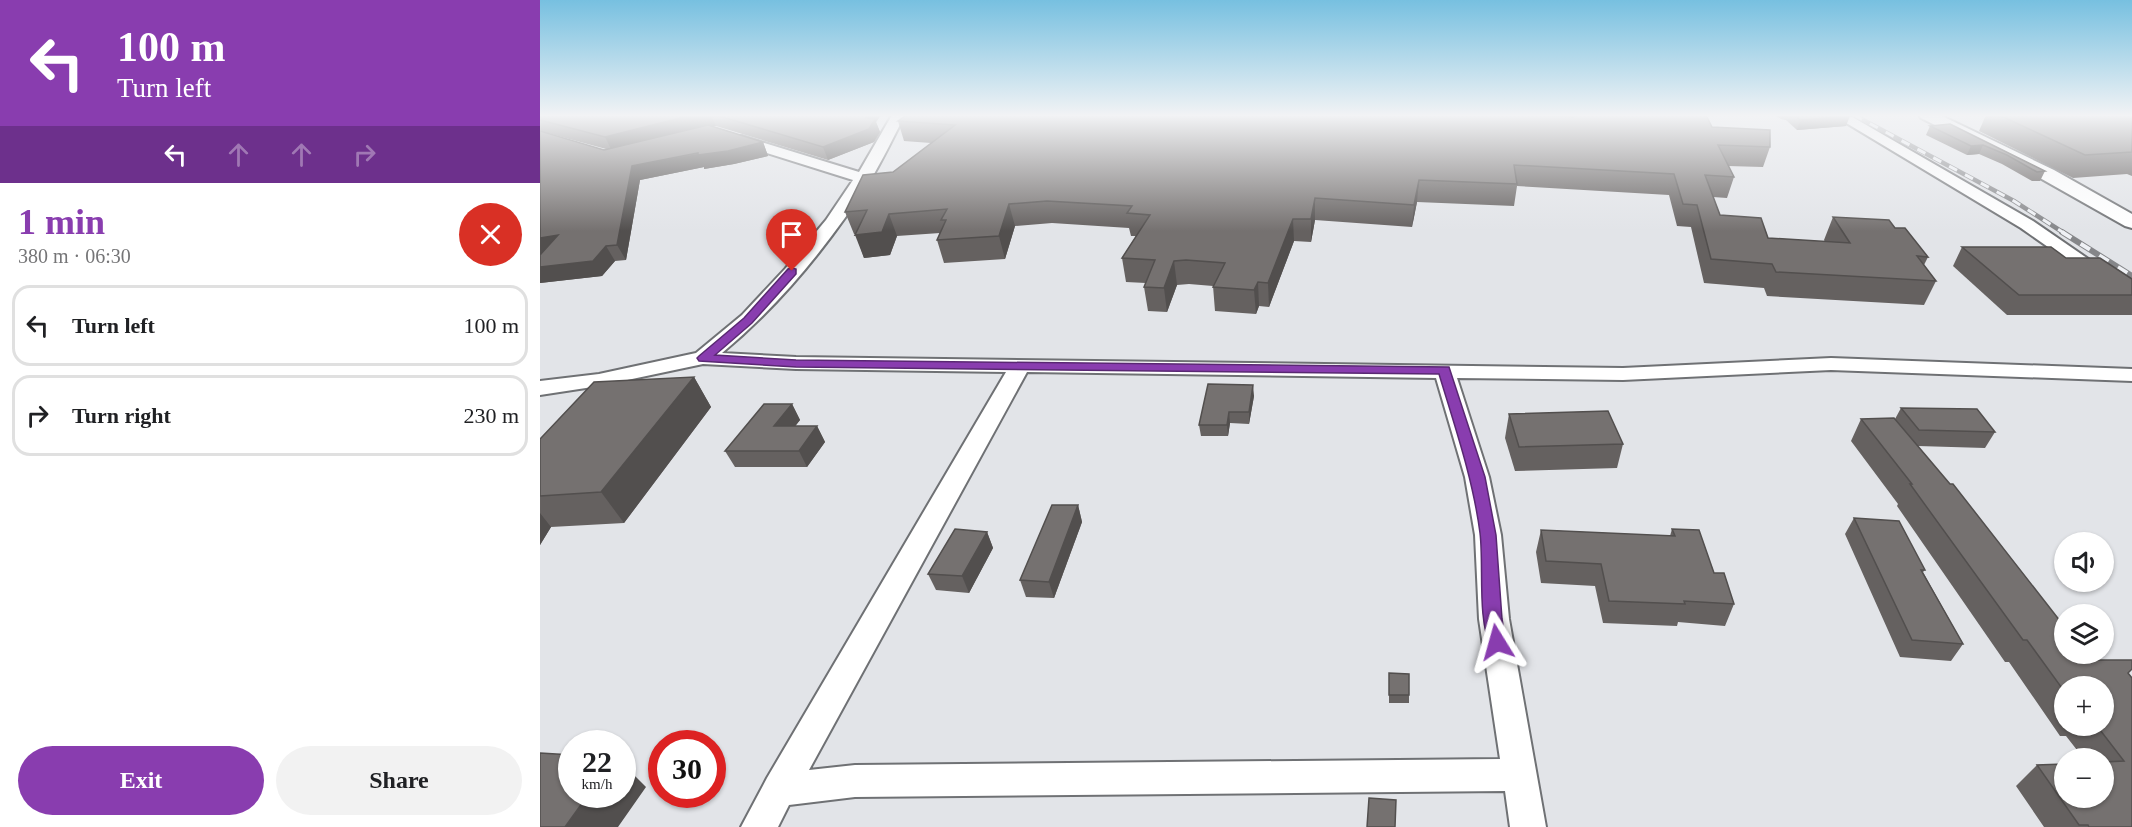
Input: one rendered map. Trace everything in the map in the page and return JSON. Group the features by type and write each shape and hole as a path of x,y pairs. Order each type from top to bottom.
{"street":[{"path":"784,154 864,178"},
{"path":"703,358 748,320 807,255 864,178 877,154"},
{"path":"1907,154 2011,214 2132,297"},
{"path":"2005,154 2132,222"},
{"path":"540,388 599,381 703,358 796,363 1623,374 1831,364 2132,375"},
{"path":"759,827 1020,366"},
{"path":"1444,370 1477,477 1488,535 1494,619 1528,827"},
{"path":"779,790 855,781 1520,775"}],"building":[{"path":"540,154 695,154 632,166 617,245 606,246 593,261 540,267 540,255 558,235 540,238"},
{"path":"917,154 1722,154 1734,177 1705,175 1720,215 1761,218 1768,238 1850,243 1833,217 1889,220 1895,228 1905,228 1928,257 1917,256 1936,281 1776,272 1772,264 1711,259 1697,205 1683,204 1674,174 1514,165 1517,184 1419,180 1414,205 1315,198 1311,219 1293,219 1268,283 1258,282 1254,290 1213,287 1225,263 1186,260 1174,261 1164,288 1144,287 1155,260 1122,258 1150,215 1127,213 1132,206 1047,201 1009,204 999,236 937,240 946,220 941,220 947,209 889,214 882,232 855,235 867,210 845,212 863,175 893,172"},
{"path":"2004,154 2010,154 2045,171 2037,172"},
{"path":"1962,247 2051,247 2066,258 2100,258 2132,279 2132,295 2019,295"},
{"path":"694,377 601,492 540,496 540,439 594,382"},
{"path":"1208,384 1253,385 1249,412 1229,412 1227,425 1199,425"},
{"path":"764,404 792,404 774,426 817,426 799,451 725,451"},
{"path":"1901,408 1977,409 1995,432 1919,430"},
{"path":"1608,411 1623,444 1519,447 1509,414"},
{"path":"1894,418 1950,484 1953,484 2054,613 2054,664 2114,664 2114,660 2132,660 2132,669 2128,673 2132,678 2132,827 2079,825 2067,808 2114,808 2114,761 2124,761 2105,736 2114,736 2114,676 2054,677 2027,640 2023,640 1910,484 1912,484 1861,419"},
{"path":"1052,505 1078,505 1049,582 1020,580"},
{"path":"1854,518 1899,521 1925,570 1921,570 1963,644 1912,640"},
{"path":"955,529 987,532 962,576 928,574"},
{"path":"1672,529 1699,530 1714,573 1724,573 1734,604 1609,601 1601,564 1546,561 1541,530 1675,536"},
{"path":"1389,673 1409,674 1409,695 1389,695"},
{"path":"540,753 558,754 558,808 579,808 565,827 540,827"},
{"path":"2054,764 2054,789 2037,765"},
{"path":"1369,798 1396,800 1395,827 1367,827"}],"railway":[{"path":"1926,154 2014,201 2064,233"},
{"path":"2062,232 2132,276"}],"route":[{"path":"792,271 748,320 703,358 796,363 1444,370 1477,477 1488,535 1497,642"}]}
